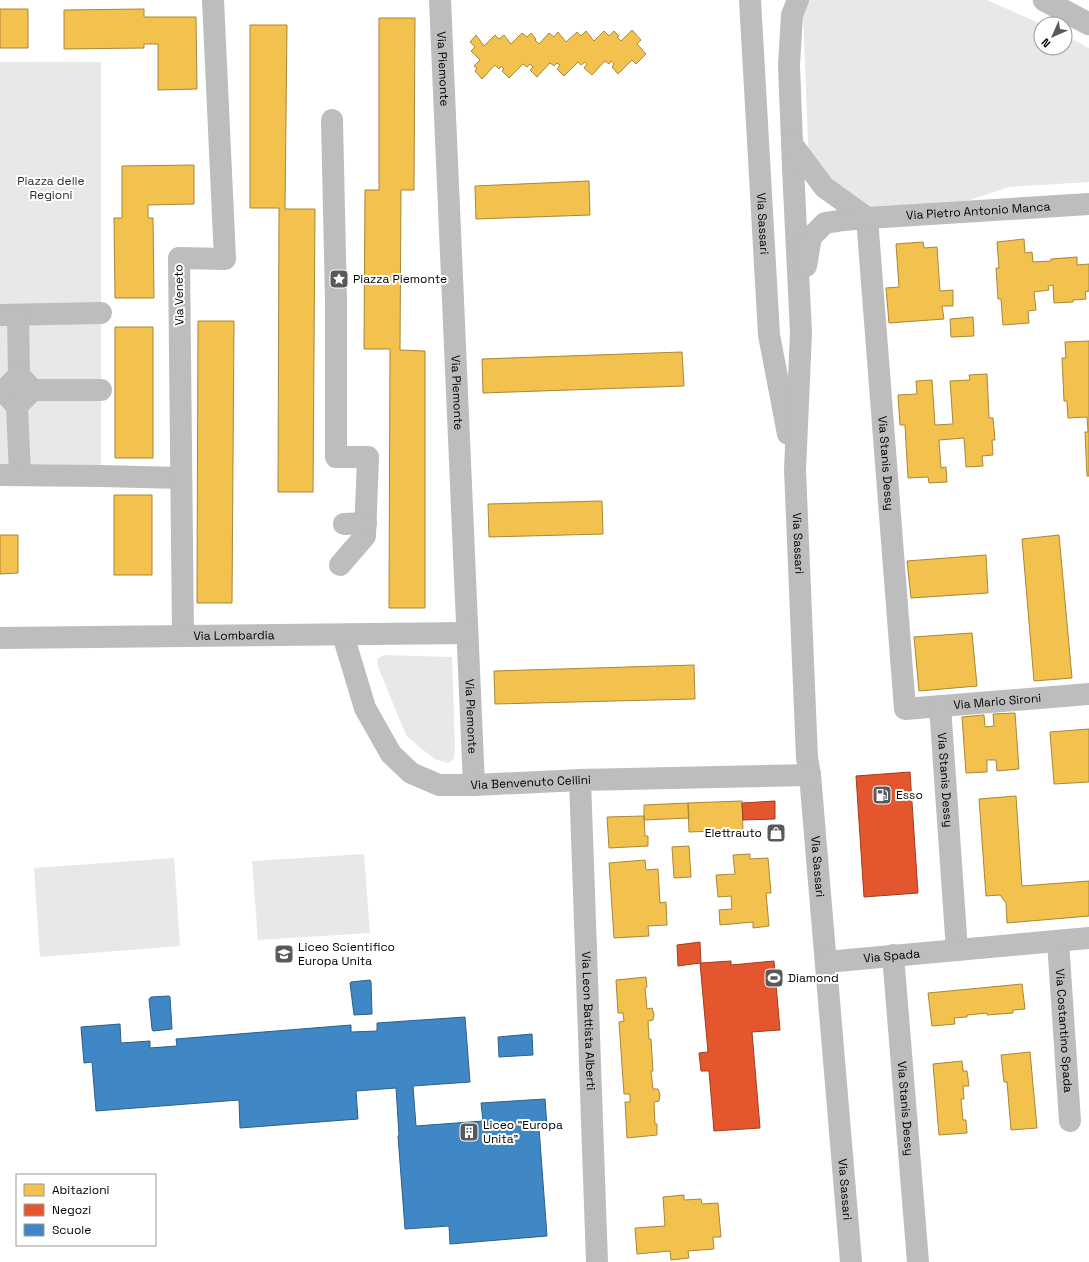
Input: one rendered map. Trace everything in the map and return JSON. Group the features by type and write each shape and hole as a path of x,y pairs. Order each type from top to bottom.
{"street":[{"name":"Via Veneto","path":"183,636 179,258 225,259 213,0"},
{"name":"Via Piemonte","path":"440,0 474,785"},
{"name":"Via Sassari","path":"750,0 769,335 795,470"},
{"name":"Via Sassari","path":"798,0 792,15 789,64 801,333 795,470 808,758 851,1262"},
{"path":"1044,0 1089,24"},
{"path":"332,120 336,302 336,457 368,456 365,536 340,565"},
{"path":"792,144 824,187 867,218"},
{"name":"Via Pietro Antonio Manca","path":"800,302 811,237 825,223 867,218 1089,204"},
{"name":"Via Stanis Dessy","path":"867,218 905,709"},
{"path":"26,382 9,315 101,312"},
{"path":"101,390 26,382 7,396 10,475 181,478"},
{"path":"344,524 366,523"},
{"name":"Via Lombardia","path":"0,638 467,633"},
{"name":"Via Benvenuto Cellini","path":"343,635 365,708 391,754 411,773 439,785 810,775"},
{"name":"Via Mario Sironi","path":"905,709 1089,694"},
{"name":"Via Stanis Dessy","path":"940,706 957,950"},
{"name":"Via Leon Battista Alberti","path":"580,780 597,1262"},
{"path":"957,950 1089,938"},
{"name":"Via Costantino Spada","path":"1058,940 1070,1121"},
{"name":"Via Spada","path":"826,962 957,950"},
{"name":"Via Stanis Dessy","path":"893,955 918,1262"}],"green space":[{"path":"808,0 987,0 1033,20 1033,56 1073,56 1073,39 1089,48 1089,182 1009,187 928,214 867,218 809,167 803,14"},
{"name":"Piazza delle Regioni","path":"0,62 101,62 101,465 0,465"},
{"path":"384,655 452,657 455,749 454,759 448,763 435,759 406,735 378,667 377,659"},
{"path":"364,854 370,933 258,940 252,861"},
{"path":"174,858 180,946 40,957 34,868"}],"building: Abitazioni":[{"path":"0,9 28,9 28,48 0,48"},
{"path":"144,9 144,17 196,17 197,89 158,90 158,44 144,44 144,48 64,49 64,10"},
{"path":"379,18 415,18 414,190 401,190 400,350 425,351 425,608 389,608 390,349 364,349 365,190 379,190"},
{"path":"250,25 287,25 285,209 315,209 313,492 278,492 279,208 250,208"},
{"path":"632,30 641,40 637,44 646,54 636,64 632,60 618,74 612,67 614,64 611,61 609,64 605,61 592,75 584,68 587,64 585,62 581,65 578,62 564,76 557,69 560,65 557,63 554,66 550,63 537,77 530,70 533,67 530,64 527,67 523,64 509,78 502,71 504,69 501,66 499,69 495,65 482,79 475,71 477,68 474,66 480,60 471,51 475,47 470,42 476,35 484,46 495,35 499,39 504,35 511,44 522,33 527,37 531,33 539,44 549,33 554,37 558,32 566,42 577,32 581,36 586,31 594,41 604,31 609,36 614,31 619,36 617,37 621,41"},
{"path":"194,165 194,204 148,205 148,218 153,218 154,298 115,298 114,218 122,218 122,166"},
{"path":"589,181 590,215 476,219 475,186"},
{"path":"1024,239 1025,253 1032,252 1033,262 1077,257 1077,265 1089,264 1089,291 1085,292 1086,299 1073,300 1073,302 1054,303 1053,285 1048,286 1049,290 1034,292 1036,310 1028,311 1029,323 1003,325 1001,299 998,299 996,268 999,268 997,242"},
{"path":"923,242 924,248 937,247 940,291 953,290 953,306 942,306 944,319 889,323 886,288 899,287 896,244"},
{"path":"973,317 974,336 951,337 950,319"},
{"path":"198,321 234,321 232,603 197,603"},
{"path":"115,327 153,327 153,458 115,458"},
{"path":"1089,341 1089,476 1087,476 1085,432 1088,432 1087,417 1068,418 1067,401 1064,401 1062,358 1066,358 1065,342"},
{"path":"682,352 684,386 483,393 482,359"},
{"path":"987,374 989,418 993,418 995,440 992,440 993,455 982,456 983,466 966,467 964,438 939,440 941,468 946,467 947,482 929,483 928,477 908,478 905,425 900,425 898,395 917,394 916,381 932,380 935,425 953,424 950,381 970,380 969,375"},
{"path":"114,495 152,495 152,575 114,575"},
{"path":"602,501 603,534 489,537 488,504"},
{"path":"0,535 18,535 18,573 0,574"},
{"path":"1059,535 1072,678 1034,681 1022,539"},
{"path":"986,555 988,593 911,598 907,561"},
{"path":"972,633 977,686 919,691 914,637"},
{"path":"694,665 695,699 495,704 494,671"},
{"path":"1015,713 1019,769 997,771 996,760 987,760 987,772 966,773 962,717 984,715 985,727 994,726 993,714"},
{"path":"1089,729 1089,782 1054,784 1050,732"},
{"path":"1016,796 1022,886 1089,881 1089,916 1007,923 1006,903 1000,895 986,896 979,799"},
{"path":"742,801 743,830 689,832 688,803"},
{"path":"688,803 689,818 644,820 644,805"},
{"path":"644,816 645,836 648,836 648,846 609,848 607,817"},
{"path":"689,846 691,877 674,878 672,847"},
{"path":"750,854 750,859 768,858 771,893 766,893 769,926 753,928 753,922 720,925 719,910 732,909 731,896 718,897 716,875 735,874 733,855"},
{"path":"645,860 646,870 658,869 660,903 666,902 667,925 648,926 649,936 614,938 609,863"},
{"path":"646,977 647,987 645,988 647,1009 652,1008 654,1014 653,1020 648,1021 649,1039 651,1039 653,1071 651,1071 653,1089 658,1089 660,1095 659,1101 654,1102 657,1135 627,1138 625,1102 630,1102 630,1094 624,1094 619,1022 624,1021 623,1013 618,1013 616,980"},
{"path":"1022,984 1025,1009 1013,1010 1013,1013 967,1015 967,1017 954,1018 955,1024 932,1026 928,993"},
{"path":"1030,1052 1037,1128 1011,1130 1007,1082 1004,1082 1001,1055"},
{"path":"962,1061 963,1071 967,1071 969,1086 963,1086 964,1099 961,1099 963,1120 966,1120 967,1133 939,1135 933,1064"},
{"path":"684,1195 684,1200 701,1199 702,1204 718,1203 721,1237 713,1237 714,1249 688,1251 689,1258 671,1260 670,1251 637,1254 635,1228 665,1226 663,1197"}],"building: Negozi":[{"path":"910,772 918,893 864,897 856,776"},
{"path":"775,801 775,819 743,820 742,803"},
{"path":"700,942 701,963 731,961 731,965 774,961 780,1030 752,1032 760,1128 714,1131 709,1071 701,1071 699,1053 708,1052 700,963 678,966 677,945"}],"building: Scuole":[{"path":"370,980 372,1014 354,1015 350,983"},
{"path":"169,996 172,1029 153,1031 149,999 151,997"},
{"name":"Liceo \"Europa Unita\"","path":"465,1017 470,1082 413,1086 416,1126 483,1121 481,1103 545,1099 547,1127 539,1128 547,1236 450,1244 449,1226 405,1229 396,1088 356,1091 358,1119 240,1128 239,1100 96,1111 92,1062 84,1063 81,1027 120,1024 121,1043 150,1041 150,1048 177,1046 176,1039 351,1025 351,1032 377,1031 377,1023"},
{"path":"532,1034 533,1055 499,1057 498,1037"}],"place":[{"name":"Piazza Piemonte","path":"339,279"},
{"name":"Esso","path":"882,795"},
{"name":"Elettrauto","path":"776,833"},
{"name":"Liceo Scientifico Europa Unita","path":"284,954"},
{"name":"Diamond","path":"774,978"},
{"name":"Liceo \"Europa Unita\"","path":"469,1132"}]}
